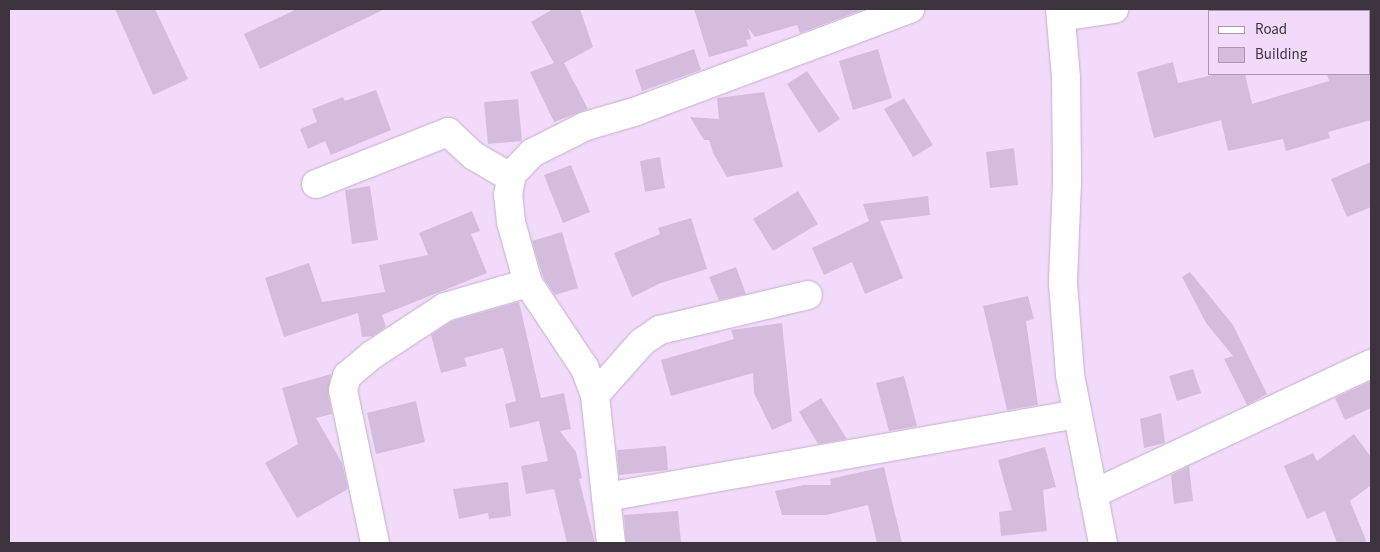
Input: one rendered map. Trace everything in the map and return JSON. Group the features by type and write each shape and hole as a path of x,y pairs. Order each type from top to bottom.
{"street":[{"path":"611,543 595,395 584,367 528,283 510,222 510,177 532,153 586,126 634,112 878,13 910,9"},
{"path":"1104,543 1075,414 1063,283 1068,182 1066,78 1060,13 1114,9"},
{"path":"316,184 448,132 474,156 510,177"},
{"path":"375,543 343,390 347,376 372,355 445,307 528,283"},
{"path":"595,395 642,342 660,330 808,295"},
{"path":"1093,494 1371,364"},
{"path":"606,497 1075,414"}],"building":[{"path":"115,9 155,9 188,79 153,95"},
{"path":"297,9 385,9 260,69 244,34"},
{"path":"553,9 580,9 593,47 564,63 588,109 554,122 530,72 554,63 531,22"},
{"path":"694,9 862,10 800,33 797,25 755,37 748,28 751,39 746,40 748,46 709,57"},
{"path":"694,49 701,70 642,91 635,70"},
{"path":"878,49 892,98 853,110 839,61"},
{"path":"1173,62 1178,83 1213,75 1245,75 1252,104 1329,81 1327,75 1371,74 1371,120 1328,132 1330,138 1286,151 1283,139 1228,151 1221,120 1154,138 1137,72"},
{"path":"807,71 840,119 819,133 787,84"},
{"path":"376,90 391,130 331,155 325,141 308,149 300,129 317,122 312,109 343,97 345,101"},
{"path":"764,92 783,167 727,177 713,153 709,140 704,140 690,117 719,119 717,98"},
{"path":"904,98 933,145 913,157 884,109"},
{"path":"518,99 522,141 488,144 484,102"},
{"path":"1014,148 1018,185 990,188 986,152"},
{"path":"660,157 665,188 645,192 640,161"},
{"path":"1371,162 1371,207 1347,217 1331,179"},
{"path":"571,165 590,212 563,223 544,175"},
{"path":"370,186 378,240 352,244 345,190"},
{"path":"798,191 818,224 773,251 753,219"},
{"path":"928,196 930,215 880,221 903,278 865,294 852,262 824,275 812,248 869,221 863,204"},
{"path":"472,211 480,231 471,234 487,273 382,315 386,327 373,336 362,337 358,313 284,337 265,278 309,263 322,302 385,292 379,265 428,255 419,233"},
{"path":"691,218 707,269 661,283 632,297 614,253 660,234 658,228"},
{"path":"562,232 578,288 555,295 543,277 532,241"},
{"path":"736,267 746,294 719,300 709,277"},
{"path":"1190,272 1233,325 1267,394 1247,405 1224,359 1233,356 1206,323 1182,277"},
{"path":"1028,296 1034,319 1026,321 1038,405 1007,410 983,306"},
{"path":"519,302 541,398 564,393 571,429 560,431 576,452 582,478 579,479 595,543 567,543 554,489 526,494 521,466 548,461 539,421 510,428 505,404 516,401 503,348 464,358 467,366 441,373 431,335 452,321"},
{"path":"782,323 792,421 772,430 754,393 753,373 671,396 661,360 734,339 731,330"},
{"path":"1193,369 1201,393 1177,401 1169,376"},
{"path":"331,374 328,393 332,414 316,418 342,463 348,489 297,518 265,463 298,444 282,388"},
{"path":"904,376 917,426 889,431 876,383"},
{"path":"1371,381 1371,408 1345,420 1335,398"},
{"path":"821,398 847,439 818,444 799,412"},
{"path":"416,401 425,442 376,454 367,413"},
{"path":"1161,413 1165,443 1144,448 1140,419"},
{"path":"1354,434 1371,457 1371,485 1350,501 1367,543 1337,543 1325,511 1307,519 1284,466 1313,453 1317,461"},
{"path":"666,446 668,470 619,475 617,450"},
{"path":"1045,447 1056,487 1043,490 1047,531 1001,536 999,512 1012,510 998,460"},
{"path":"1189,466 1193,501 1174,504 1171,475"},
{"path":"884,467 902,543 877,543 868,505 826,515 782,515 775,491 804,485 831,485 830,479"},
{"path":"508,482 511,516 489,519 488,513 459,519 453,489"},
{"path":"678,511 681,543 626,543 624,515"}]}
